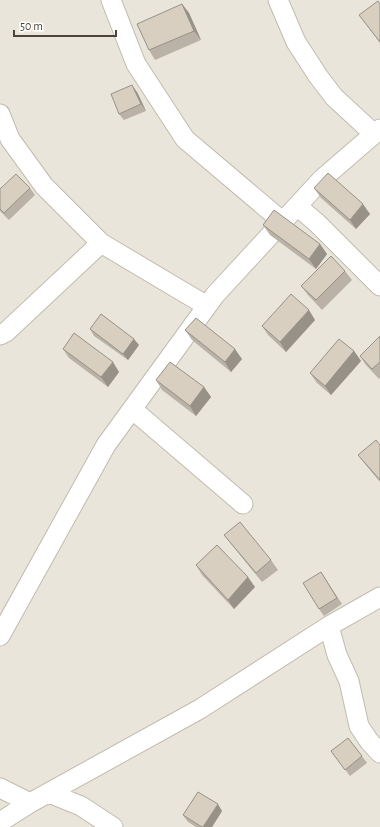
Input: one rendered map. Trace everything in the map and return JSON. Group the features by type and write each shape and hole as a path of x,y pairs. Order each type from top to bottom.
{"street":[{"path":"111,0 136,64 185,139 282,222"},
{"path":"0,634 106,445 215,295 322,179 377,132 334,97 318,76 296,42 278,0"},
{"path":"0,114 10,139 44,186 101,243 207,306"},
{"path":"297,206 377,278"},
{"path":"0,335 6,332 101,243"},
{"path":"132,409 242,504"},
{"path":"0,822 30,803 200,709 329,626 380,597"},
{"path":"329,626 337,655 349,680 359,726 369,741 380,753"},
{"path":"0,788 30,803"},
{"path":"49,793 81,806 113,827"}],"shaded area":[{"path":"0,0 380,0 380,827 0,827"}],"building":[{"path":"378,1 380,4 380,42 359,15"},
{"path":"182,4 194,31 149,50 137,24"},
{"path":"132,85 141,104 119,114 111,94"},
{"path":"328,173 363,204 350,220 314,188"},
{"path":"16,174 30,188 4,213 0,209 0,189"},
{"path":"274,210 320,244 309,259 263,225"},
{"path":"331,256 345,271 316,300 301,286"},
{"path":"291,294 309,310 280,342 262,326"},
{"path":"101,314 134,339 123,354 90,329"},
{"path":"196,318 235,349 225,362 185,330"},
{"path":"74,333 113,362 101,377 63,349"},
{"path":"380,336 380,362 372,369 360,356"},
{"path":"339,339 354,351 325,386 310,373"},
{"path":"170,362 204,387 190,406 156,380"},
{"path":"376,440 380,445 380,480 358,455"},
{"path":"240,522 271,560 256,573 224,535"},
{"path":"217,545 248,577 228,600 196,565"},
{"path":"321,572 337,598 319,609 303,583"},
{"path":"348,738 362,756 345,770 331,751"},
{"path":"198,792 218,804 203,827 183,815"}]}
